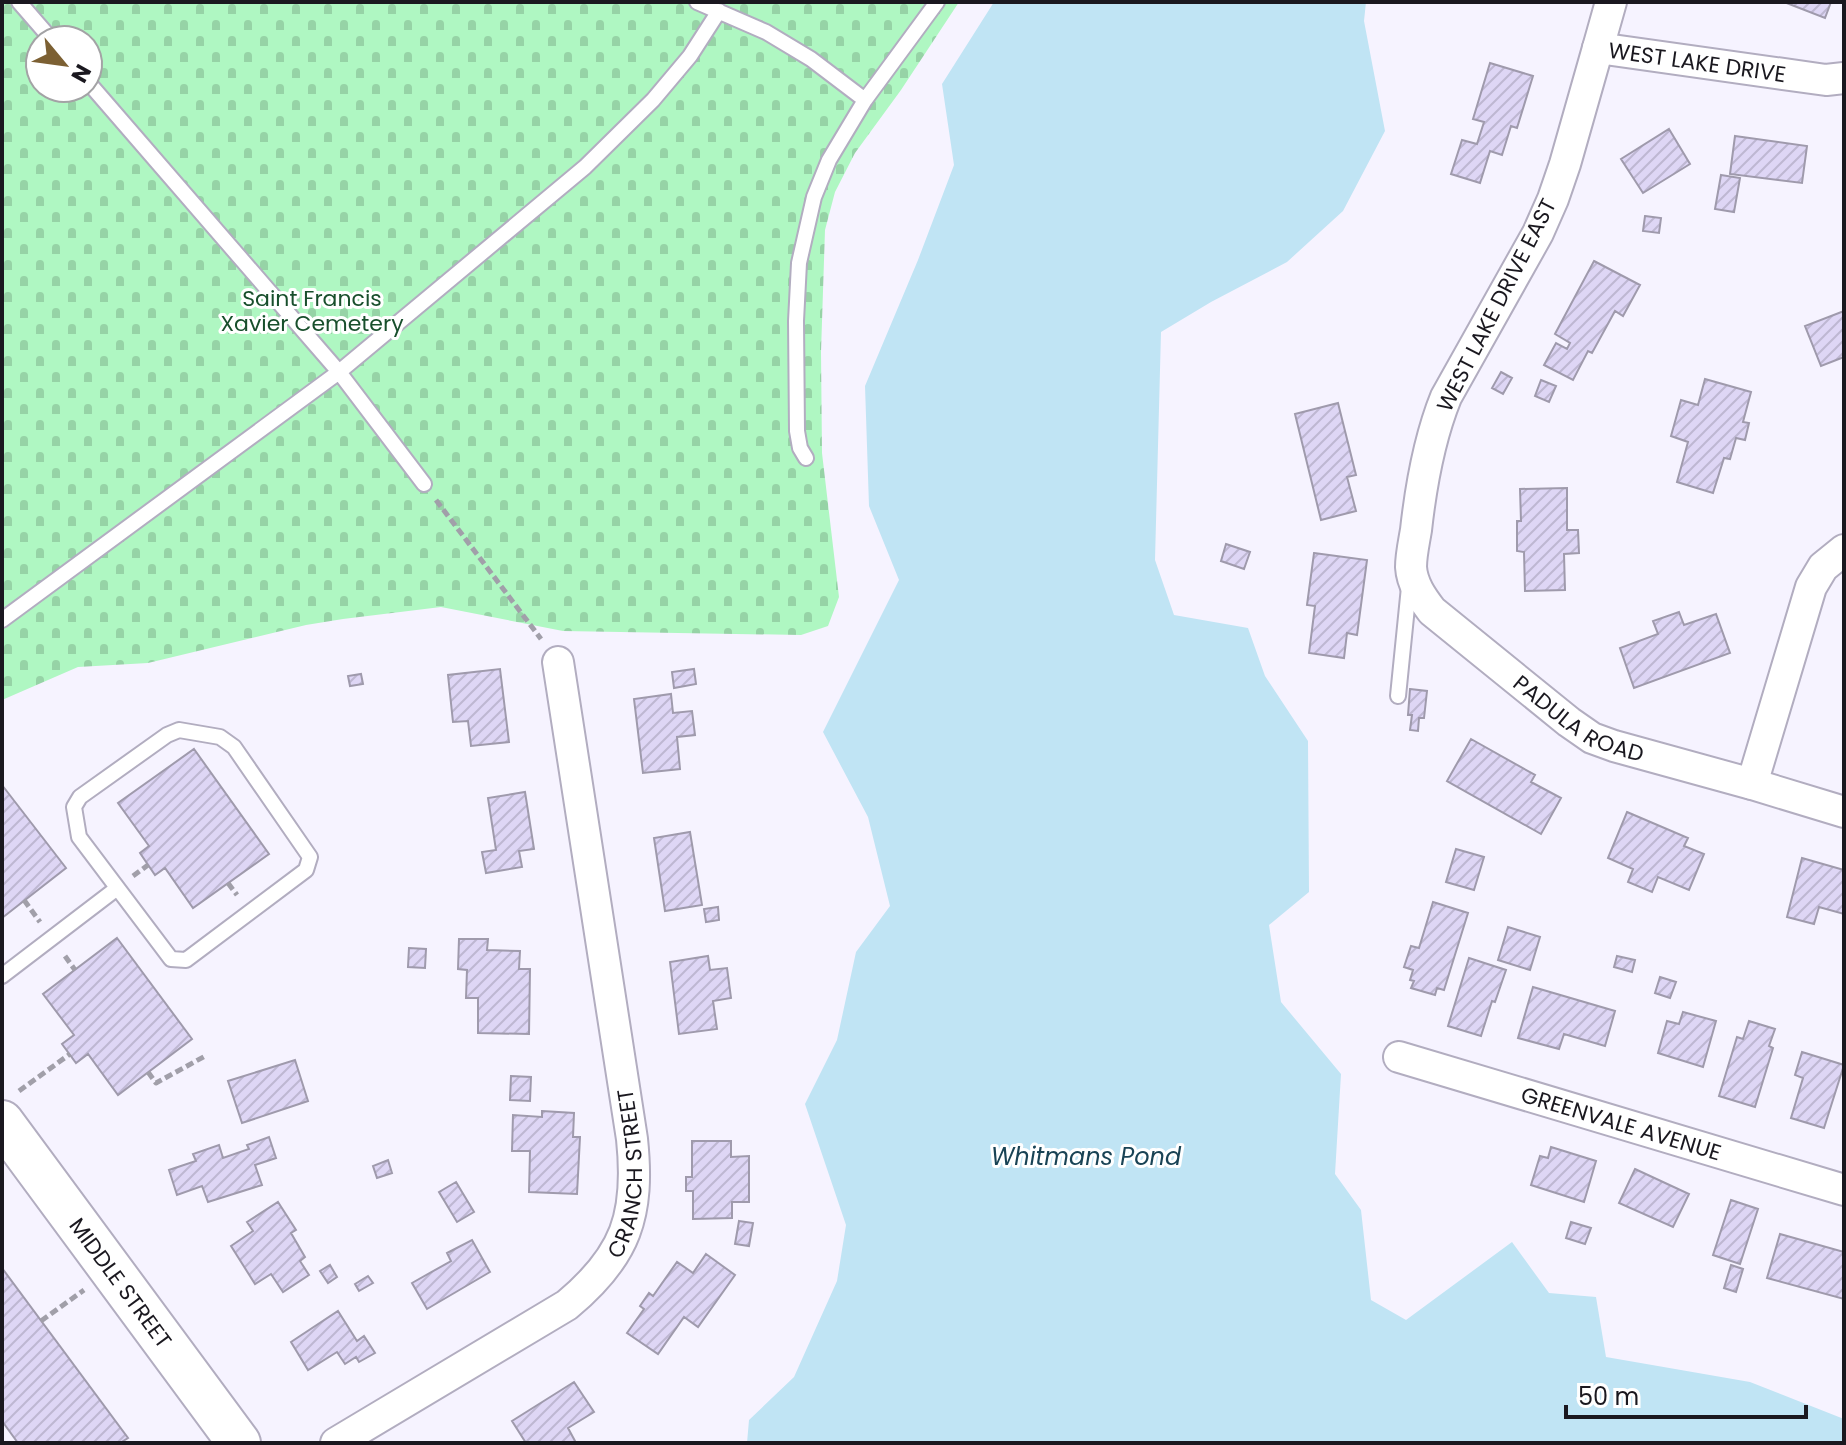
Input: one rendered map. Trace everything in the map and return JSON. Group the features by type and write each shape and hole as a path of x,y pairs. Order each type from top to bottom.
{"main road":[{"name":"MIDDLE STREET","path":"8,1108 111,1271 226,1435"}],"street":[{"name":"WEST LAKE DRIVE","path":"1611,2 1598,48 1826,80 1844,78"},
{"name":"WEST LAKE DRIVE EAST","path":"1417,519 1436,423 1446,397 1538,233 1553,199 1598,48"},
{"name":"PADULA ROAD","path":"1417,519 1411,566 1415,583 1432,611 1592,738 1844,812"},
{"path":"1752,784 1811,587 1823,567 1844,550"},
{"name":"CRANCH STREET","path":"336,1443 567,1305 609,1263 624,1234 633,1204 636,1171 632,1139 558,662"},
{"name":"GREENVALE AVENUE","path":"1399,1057 1844,1190"}],"lane":[{"path":"19,2 38,24"},
{"path":"697,2 766,32 800,52 865,100"},
{"path":"806,458 800,448 797,431 796,321 799,263 814,197 829,160 865,100 937,2"},
{"path":"2,620 339,372 585,167 653,100 690,56 719,11"},
{"path":"104,100 339,372 424,484"},
{"path":"1398,696 1411,566"},
{"path":"179,730 220,737 234,747 310,857 306,870 186,960 171,959 116,889 79,837 74,807 80,797 167,735 179,730"},
{"path":"2,976 116,889"}],"path":[{"path":"424,484 558,662"},
{"path":"228,883 239,896"},
{"path":"8,1108 70,1054"},
{"path":"148,1072 156,1083 207,1055"},
{"path":"41,1321 111,1271"}],"green space":[{"name":"Saint Francis Xavier Cemetery","path":"2,2 959,2 855,153 835,192 825,230 822,453 839,597 828,626 801,635 563,631 441,607 306,625 148,663 78,667 2,700"}],"water":[{"name":"Whitmans Pond","path":"994,2 1366,2 1364,21 1385,131 1343,211 1287,262 1161,332 1155,560 1174,615 1248,628 1265,676 1308,741 1309,892 1269,925 1281,1002 1341,1074 1335,1174 1361,1210 1371,1300 1406,1320 1512,1242 1549,1293 1596,1297 1606,1357 1750,1382 1844,1419 1844,1443 747,1443 749,1420 794,1377 837,1281 846,1225 805,1104 837,1040 856,952 890,906 868,817 823,732 899,580 869,506 865,386 954,165 942,84"}],"building":[{"path":"1784,2 1831,2 1825,18"},
{"path":"1490,63 1533,76 1517,128 1511,126 1502,155 1490,151 1480,183 1451,174 1462,140 1477,144 1484,122 1473,119"},
{"path":"1669,129 1690,164 1643,193 1621,159"},
{"path":"1735,136 1807,146 1802,183 1730,174"},
{"path":"1721,175 1740,178 1734,212 1715,209"},
{"path":"1645,216 1661,218 1659,233 1643,231"},
{"path":"1594,261 1640,285 1623,316 1615,311 1573,380 1544,365 1556,343 1567,349 1570,343 1555,334"},
{"path":"1844,311 1844,357 1821,366 1805,326"},
{"path":"1501,372 1512,378 1503,394 1492,388"},
{"path":"1705,379 1751,392 1743,422 1749,423 1745,440 1736,438 1730,459 1724,458 1713,493 1677,482 1688,442 1671,436 1681,400 1698,405"},
{"path":"1541,380 1556,386 1549,402 1535,396"},
{"path":"1338,403 1356,475 1347,477 1356,511 1321,520 1295,414"},
{"path":"1567,488 1567,530 1578,530 1579,553 1564,554 1565,590 1525,591 1524,552 1517,551 1517,521 1521,521 1520,489"},
{"path":"1226,544 1250,552 1244,569 1221,561"},
{"path":"1314,553 1367,560 1357,635 1347,633 1344,658 1309,653 1315,606 1307,605"},
{"path":"1679,612 1684,625 1716,614 1730,653 1634,688 1620,648 1658,634 1653,621"},
{"path":"500,669 509,742 471,746 468,721 453,722 448,675"},
{"path":"694,669 696,684 674,688 672,672"},
{"path":"361,674 363,684 350,686 348,676"},
{"path":"1410,689 1427,691 1424,718 1419,718 1418,731 1410,730"},
{"path":"671,694 673,713 692,711 695,735 677,737 680,769 643,773 634,699"},
{"path":"1471,739 1535,775 1531,782 1561,798 1541,834 1447,781"},
{"path":"194,749 269,854 193,908 165,868 155,875 140,853 149,846 118,803"},
{"path":"2,785 66,868 2,918"},
{"path":"525,792 534,849 519,851 522,867 486,873 482,852 496,850 488,798"},
{"path":"1627,812 1688,838 1684,846 1704,854 1689,890 1658,877 1652,892 1628,882 1633,869 1608,858"},
{"path":"690,832 702,905 665,911 654,838"},
{"path":"1456,849 1484,857 1474,890 1446,882"},
{"path":"1802,858 1844,870 1844,914 1819,907 1814,924 1787,917"},
{"path":"1433,902 1468,913 1444,990 1437,988 1435,995 1411,988 1413,970 1404,967 1411,946 1419,948"},
{"path":"718,907 719,920 706,922 704,909"},
{"path":"1508,927 1540,937 1530,970 1498,960"},
{"path":"117,938 192,1039 118,1095 88,1054 76,1063 62,1044 74,1035 43,994"},
{"path":"459,939 488,939 487,950 520,951 519,969 530,969 529,1034 478,1033 478,998 466,998 467,970 458,969"},
{"path":"409,948 426,949 425,968 408,967"},
{"path":"708,956 710,970 727,968 731,998 713,1001 717,1029 679,1034 670,962"},
{"path":"1617,956 1635,960 1632,972 1614,967"},
{"path":"1469,958 1506,970 1481,1036 1448,1026"},
{"path":"1660,977 1676,982 1670,998 1655,993"},
{"path":"1533,987 1615,1011 1605,1046 1564,1034 1559,1049 1518,1038"},
{"path":"1683,1012 1716,1021 1703,1067 1658,1053 1667,1021 1679,1024"},
{"path":"1749,1021 1775,1029 1769,1046 1773,1048 1755,1107 1719,1096 1737,1037 1743,1039"},
{"path":"1802,1052 1844,1065 1824,1128 1791,1118 1803,1078 1795,1075"},
{"path":"295,1060 308,1101 242,1123 228,1081"},
{"path":"511,1076 531,1077 530,1101 510,1100"},
{"path":"542,1111 574,1113 573,1137 580,1137 577,1194 529,1192 530,1151 512,1151 513,1115 542,1117"},
{"path":"269,1137 276,1158 255,1165 262,1185 208,1202 202,1186 177,1195 169,1170 196,1161 193,1154 219,1145 223,1158 249,1149 247,1145"},
{"path":"692,1141 731,1141 731,1157 749,1156 749,1202 732,1202 732,1218 693,1219 693,1191 686,1191 686,1177 692,1177"},
{"path":"1551,1147 1596,1161 1584,1202 1531,1185 1540,1156 1548,1158"},
{"path":"388,1160 392,1173 377,1178 373,1166"},
{"path":"1635,1169 1689,1194 1673,1227 1619,1203"},
{"path":"456,1182 474,1212 457,1222 439,1192"},
{"path":"1731,1200 1758,1209 1740,1264 1713,1255"},
{"path":"278,1202 296,1230 291,1233 305,1257 300,1261 309,1275 283,1292 271,1274 255,1284 231,1246 253,1231 247,1222"},
{"path":"739,1221 753,1223 749,1246 735,1244"},
{"path":"1571,1222 1591,1228 1585,1244 1566,1238"},
{"path":"1780,1234 1844,1252 1844,1299 1767,1278"},
{"path":"472,1240 490,1272 427,1309 412,1283 451,1261 447,1253"},
{"path":"706,1254 735,1275 698,1327 684,1317 658,1354 627,1333 644,1309 640,1306 649,1293 653,1296 677,1262 693,1273"},
{"path":"330,1265 337,1277 328,1283 320,1271"},
{"path":"1731,1265 1743,1269 1736,1292 1724,1288"},
{"path":"2,1268 128,1438 120,1443 18,1443 2,1421"},
{"path":"368,1276 373,1283 359,1291 355,1284"},
{"path":"338,1311 357,1341 364,1336 375,1353 359,1362 356,1357 345,1364 337,1352 308,1370 291,1342"},
{"path":"574,1382 594,1412 568,1428 575,1441 526,1443 512,1421"}]}
